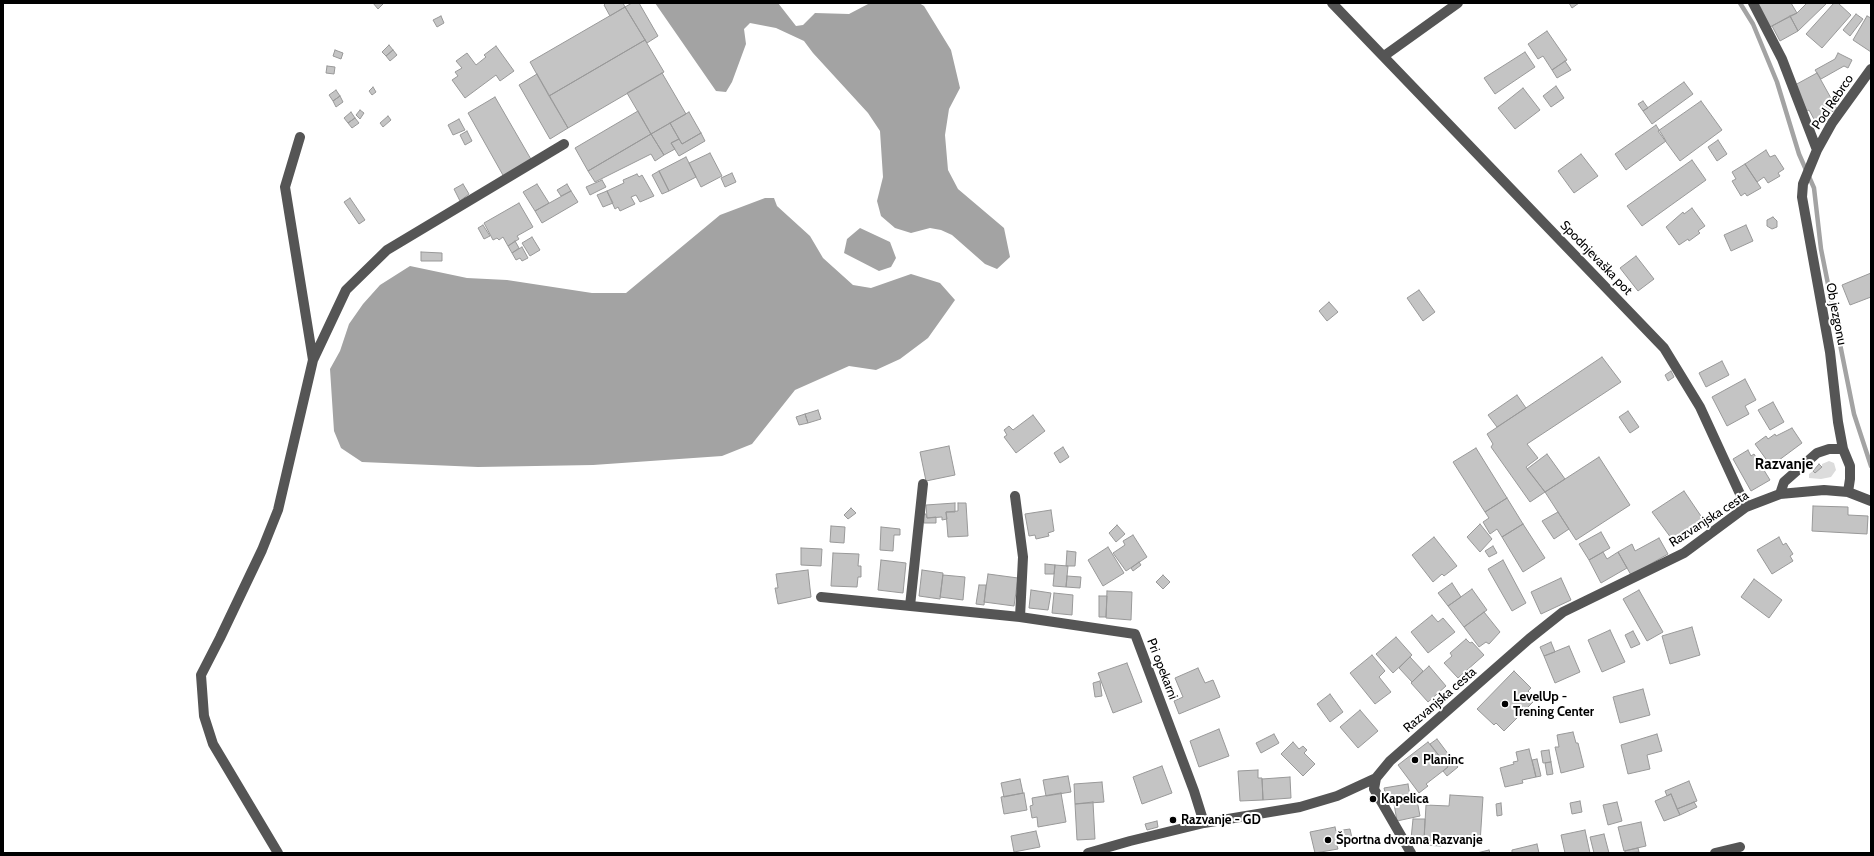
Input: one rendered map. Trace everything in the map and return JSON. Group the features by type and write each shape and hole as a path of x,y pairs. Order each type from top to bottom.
{"street":[{"name":"Spodnjevaška pot","path":"1332,3 1664,348 1700,407 1746,507"},
{"path":"1384,56 1458,3"},
{"path":"1753,3 1782,59 1817,150"},
{"name":"Pod Rebrco","path":"1817,150 1832,123 1871,70"},
{"path":"300,137 285,187 313,360"},
{"path":"278,853 212,744 204,716 201,675 262,550 278,510 313,360 346,290 387,250 564,144"},
{"name":"Ob jezgonu","path":"1817,150 1803,184 1802,197 1830,352 1838,422 1843,449"},
{"path":"1780,494 1784,482 1817,453 1829,449 1843,449 1850,466 1848,492"},
{"path":"910,606 923,484"},
{"name":"Razvanjska cesta","path":"1088,853 1137,839 1204,823 1300,807 1337,796 1376,778 1390,761 1529,639 1563,612 1684,553 1746,507 1780,494 1824,490 1848,492 1871,501"},
{"path":"1015,496 1023,557 1020,616"},
{"name":"Pri opekarni","path":"821,597 1020,616 1135,634 1194,791 1204,823"},
{"path":"1376,778 1374,789 1410,853"},
{"path":"1716,853 1740,848"}],"shaded area":[{"path":"655,3 778,3 796,26 803,25 815,13 849,14 870,3 919,3 924,6 951,50 960,88 949,109 945,135 948,170 958,189 1004,228 1010,257 997,269 985,264 952,235 941,230 930,228 911,233 895,228 881,216 877,201 883,177 880,131 868,113 813,53 804,41 776,28 750,23 744,29 746,44 732,82 726,92 716,91"},
{"path":"765,198 774,198 777,206 810,236 823,258 853,285 871,288 911,274 940,283 955,300 928,338 900,359 876,370 849,366 795,390 752,444 722,456 593,465 478,467 362,462 341,448 334,431 330,369 340,351 349,324 363,304 380,285 410,266 467,278 507,280 592,293 626,293 720,215"},
{"path":"860,228 890,242 896,258 891,267 879,271 844,253 847,239"},
{"path":"1829,461 1834,463 1836,470 1831,477 1821,479 1809,478 1809,474 1813,471 1815,473 1822,467 1822,464"}],"building":[{"path":"373,3 382,3 383,4 378,9"},
{"path":"606,3 623,3 625,7 610,16 604,5"},
{"path":"632,3 639,3 658,36 647,43 625,7"},
{"path":"1569,3 1579,3 1572,8"},
{"path":"1755,3 1791,3 1797,13 1768,28"},
{"path":"1807,3 1827,3 1798,31 1790,16 1797,13"},
{"path":"1834,3 1838,3 1851,15 1822,48 1806,34"},
{"path":"625,7 645,40 549,96 530,62"},
{"path":"1856,14 1863,19 1850,36 1843,30"},
{"path":"441,16 444,23 437,27 433,20"},
{"path":"1790,16 1798,31 1780,41 1772,26"},
{"path":"1867,16 1871,18 1871,52 1853,40"},
{"path":"1547,31 1567,60 1552,70 1543,56 1538,59 1528,44"},
{"path":"645,40 664,72 568,128 549,96"},
{"path":"389,45 393,50 386,56 382,52"},
{"path":"496,46 514,71 500,81 496,75 465,98 452,80 458,76 455,72 462,68 456,61 467,53 476,65 486,57 484,55"},
{"path":"335,50 343,53 341,59 333,56"},
{"path":"393,50 397,55 390,61 386,56"},
{"path":"1525,52 1535,67 1495,94 1484,78"},
{"path":"1838,53 1852,60 1848,68 1844,66 1821,79 1815,70 1835,59"},
{"path":"1565,61 1571,70 1557,78 1552,70"},
{"path":"327,66 335,67 334,74 326,73"},
{"path":"662,73 686,114 651,134 627,93"},
{"path":"1817,73 1837,109 1815,121 1809,110 1807,111 1795,85"},
{"path":"537,74 568,128 550,139 519,85"},
{"path":"1684,82 1693,94 1652,124 1643,111"},
{"path":"1556,86 1564,98 1551,107 1543,96"},
{"path":"373,87 376,92 372,95 369,91"},
{"path":"1523,88 1540,110 1515,129 1498,108"},
{"path":"336,90 340,96 333,101 329,95"},
{"path":"340,96 343,102 336,107 333,101"},
{"path":"495,97 532,161 504,177 468,113"},
{"path":"1643,101 1648,108 1643,111 1638,104"},
{"path":"1701,101 1722,130 1680,161 1658,131"},
{"path":"360,110 364,113 360,119 356,115"},
{"path":"638,111 651,134 588,171 575,148"},
{"path":"351,112 355,118 348,123 344,118"},
{"path":"689,112 701,133 682,144 670,123"},
{"path":"388,116 391,120 383,127 380,123"},
{"path":"355,118 359,123 352,128 348,123"},
{"path":"459,119 465,130 453,135 448,125"},
{"path":"670,123 679,139 671,143 675,149 664,155 651,134"},
{"path":"1656,125 1666,141 1626,170 1615,154"},
{"path":"467,131 472,141 465,145 460,135"},
{"path":"701,133 705,141 679,156 671,143 679,139 682,144"},
{"path":"651,134 664,155 655,161 651,154 595,182 588,171"},
{"path":"1718,140 1727,154 1717,161 1708,147"},
{"path":"1766,150 1770,157 1775,155 1784,169 1778,173 1780,176 1768,183 1764,177 1757,182 1745,164"},
{"path":"710,153 722,176 701,187 689,163"},
{"path":"1581,154 1598,176 1574,193 1558,171"},
{"path":"686,157 696,177 669,191 659,171"},
{"path":"1692,160 1706,180 1642,226 1627,206"},
{"path":"1745,164 1761,188 1747,196 1745,193 1741,196 1732,181 1736,179 1732,172"},
{"path":"659,171 669,191 662,194 652,175"},
{"path":"732,173 736,182 725,187 721,178"},
{"path":"637,174 639,177 642,175 654,196 640,202 636,195 631,197 635,204 620,211 618,207 615,209 607,191 624,183 623,180"},
{"path":"602,180 606,187 590,195 586,187"},
{"path":"463,184 469,194 460,201 454,189"},
{"path":"537,184 549,203 535,211 523,192"},
{"path":"567,184 571,191 561,196 557,190"},
{"path":"571,191 578,202 542,223 535,211"},
{"path":"607,191 613,203 603,207 597,195"},
{"path":"350,198 365,220 359,224 344,202"},
{"path":"519,203 533,227 517,236 519,239 508,246 503,237 499,240 497,238 493,240 484,223"},
{"path":"1692,208 1705,226 1698,231 1700,233 1689,241 1688,239 1679,245 1666,227 1683,212 1684,214"},
{"path":"1773,217 1777,221 1777,227 1772,229 1767,226 1767,220"},
{"path":"483,225 490,236 484,239 478,228"},
{"path":"1746,225 1753,241 1731,251 1724,235"},
{"path":"532,237 540,250 530,256 522,243"},
{"path":"515,241 519,248 512,253 508,246"},
{"path":"522,247 528,258 522,261 520,258 516,260 512,253"},
{"path":"421,252 442,253 442,261 421,261"},
{"path":"1636,256 1654,279 1638,291 1620,268"},
{"path":"1871,273 1871,297 1850,305 1842,285"},
{"path":"1419,290 1435,312 1423,321 1407,298"},
{"path":"1329,302 1338,312 1327,321 1319,311"},
{"path":"1602,357 1621,382 1527,444 1538,458 1526,467 1545,492 1530,502 1491,447 1493,444 1487,434"},
{"path":"1722,361 1729,375 1706,387 1699,373"},
{"path":"1671,371 1674,377 1668,381 1665,375"},
{"path":"1745,379 1756,400 1745,406 1749,414 1727,426 1712,397"},
{"path":"1517,395 1526,408 1497,427 1488,415"},
{"path":"1773,402 1784,422 1770,430 1758,410"},
{"path":"818,410 821,419 808,423 805,414"},
{"path":"1628,411 1639,427 1630,433 1619,417"},
{"path":"805,414 808,423 799,425 796,417"},
{"path":"1033,415 1045,431 1016,453 1004,437 1007,435 1004,430 1009,426 1013,430"},
{"path":"1792,428 1802,443 1771,466 1755,444 1766,436 1768,439 1775,434 1776,436"},
{"path":"949,446 955,475 926,481 920,452"},
{"path":"1063,447 1069,457 1060,463 1054,453"},
{"path":"1476,448 1507,498 1485,512 1453,462"},
{"path":"1748,450 1751,456 1754,454 1770,480 1751,491 1733,459"},
{"path":"1547,454 1565,479 1545,492 1527,469"},
{"path":"1599,457 1630,505 1576,540 1545,492"},
{"path":"1819,464 1822,467 1815,473 1813,471"},
{"path":"1684,491 1705,522 1674,542 1652,512"},
{"path":"1507,498 1523,524 1502,537 1497,529 1490,534 1483,522 1489,518 1485,512"},
{"path":"955,503 955,512 946,512 947,519 942,520 942,517 927,518 926,505"},
{"path":"958,503 966,503 968,536 948,537 946,512 958,511"},
{"path":"1813,506 1848,507 1848,515 1868,516 1867,534 1812,531"},
{"path":"851,508 856,513 848,519 844,515"},
{"path":"1051,510 1054,531 1048,533 1049,536 1036,539 1035,535 1029,536 1025,514"},
{"path":"1558,512 1569,529 1554,539 1542,521"},
{"path":"923,514 926,514 927,518 936,517 936,523 924,523"},
{"path":"1480,524 1492,539 1480,552 1467,537"},
{"path":"1523,524 1545,558 1523,572 1502,537"},
{"path":"1117,525 1125,534 1116,542 1109,533"},
{"path":"831,526 845,527 844,543 830,542"},
{"path":"881,527 900,529 900,535 894,535 893,551 880,550"},
{"path":"1601,532 1610,548 1589,560 1579,544"},
{"path":"1133,535 1147,557 1126,571 1113,553 1125,545 1123,541"},
{"path":"1434,537 1457,566 1444,576 1442,574 1433,582 1412,555"},
{"path":"1779,537 1783,545 1786,543 1793,554 1790,556 1793,561 1772,574 1757,550"},
{"path":"1659,538 1668,554 1631,575 1618,552 1632,544 1635,551"},
{"path":"1493,546 1497,553 1489,557 1485,551"},
{"path":"1108,547 1124,573 1103,586 1088,560"},
{"path":"801,548 822,549 821,566 801,565"},
{"path":"1067,551 1076,552 1075,566 1066,566"},
{"path":"1603,552 1607,559 1618,552 1627,568 1601,583 1589,560"},
{"path":"833,553 859,554 858,566 861,566 861,577 858,577 857,587 831,586"},
{"path":"881,560 906,563 903,593 878,590"},
{"path":"1503,560 1526,603 1512,611 1488,569"},
{"path":"1139,562 1141,565 1133,571 1131,568"},
{"path":"1045,564 1055,565 1054,574 1045,574"},
{"path":"1055,565 1068,566 1066,587 1053,586"},
{"path":"808,570 811,597 778,604 775,588 778,588 776,574"},
{"path":"922,570 943,573 940,599 919,596"},
{"path":"988,574 1018,578 1014,606 984,602"},
{"path":"943,575 965,577 963,600 940,597"},
{"path":"1163,575 1170,582 1163,589 1156,582"},
{"path":"1067,576 1081,577 1080,588 1066,587"},
{"path":"1561,578 1571,600 1541,614 1531,592"},
{"path":"1754,579 1782,600 1769,618 1741,597"},
{"path":"1452,583 1461,597 1448,606 1438,593"},
{"path":"979,585 986,585 984,605 976,604"},
{"path":"1472,589 1487,610 1464,627 1448,606"},
{"path":"1031,590 1051,593 1048,610 1029,608"},
{"path":"1639,590 1663,632 1647,641 1623,599"},
{"path":"1107,591 1132,592 1131,620 1106,618"},
{"path":"1054,593 1073,595 1072,615 1052,613"},
{"path":"1099,596 1107,596 1106,617 1099,617"},
{"path":"1484,612 1500,632 1489,644 1486,642 1479,647 1464,627"},
{"path":"1432,615 1438,622 1443,618 1455,632 1428,653 1411,632"},
{"path":"1692,627 1700,655 1670,664 1662,636"},
{"path":"1610,630 1625,662 1602,672 1588,640"},
{"path":"1633,631 1640,644 1631,648 1625,635"},
{"path":"1396,637 1412,655 1393,673 1376,654"},
{"path":"1466,639 1470,643 1472,642 1484,655 1458,678 1444,663 1452,656 1450,653"},
{"path":"1551,642 1555,652 1544,656 1540,647"},
{"path":"1569,646 1580,672 1555,683 1544,656"},
{"path":"1372,655 1385,671 1379,677 1391,692 1375,704 1350,673"},
{"path":"1410,657 1423,671 1412,682 1399,668"},
{"path":"1127,663 1142,702 1113,713 1098,673"},
{"path":"1429,666 1446,686 1428,702 1411,683"},
{"path":"1198,668 1205,683 1213,680 1220,697 1179,714 1174,701 1183,697 1175,678"},
{"path":"1514,671 1531,688 1528,691 1536,699 1504,731 1496,723 1494,725 1477,709"},
{"path":"1100,681 1102,696 1095,697 1093,683"},
{"path":"1643,689 1650,715 1620,723 1613,697"},
{"path":"1330,694 1343,712 1330,722 1317,704"},
{"path":"1360,710 1378,731 1358,748 1340,727"},
{"path":"1219,729 1229,756 1199,767 1190,741"},
{"path":"1573,732 1576,743 1578,743 1584,767 1561,773 1555,747 1559,747 1557,735"},
{"path":"1274,734 1279,743 1261,753 1256,743"},
{"path":"1657,734 1662,751 1647,755 1650,769 1628,774 1621,745"},
{"path":"1437,739 1458,767 1447,776 1443,771 1448,767 1430,744"},
{"path":"1293,742 1299,749 1303,746 1307,750 1304,753 1315,764 1303,776 1281,754"},
{"path":"1428,742 1448,767 1426,784 1428,786 1419,793 1398,765"},
{"path":"1529,749 1536,777 1522,780 1523,783 1505,787 1500,768 1514,764 1513,762 1518,761 1516,752"},
{"path":"1549,750 1551,762 1543,763 1541,751"},
{"path":"1537,759 1541,776 1536,777 1532,760"},
{"path":"1551,762 1553,774 1547,775 1545,763"},
{"path":"1162,766 1172,793 1142,804 1133,777"},
{"path":"1258,770 1258,778 1262,778 1263,800 1240,801 1238,771"},
{"path":"1068,776 1071,792 1046,796 1043,780"},
{"path":"1290,777 1291,798 1263,800 1262,779"},
{"path":"1020,779 1023,793 1004,797 1001,783"},
{"path":"1689,781 1697,801 1677,809 1671,794 1667,796 1665,791"},
{"path":"1102,782 1104,802 1075,804 1074,784"},
{"path":"1408,784 1410,796 1416,795 1420,816 1397,821 1394,804 1388,805 1384,788"},
{"path":"1024,793 1027,810 1004,814 1001,797"},
{"path":"1061,793 1066,822 1038,827 1037,817 1032,818 1030,806 1033,805 1032,798"},
{"path":"1671,794 1680,815 1664,821 1655,801"},
{"path":"1450,795 1483,797 1480,843 1424,840 1426,805 1449,806"},
{"path":"1580,801 1582,812 1572,814 1570,803"},
{"path":"1093,802 1095,839 1077,840 1075,804"},
{"path":"1617,802 1622,821 1608,825 1603,805"},
{"path":"1694,802 1697,807 1680,815 1677,809"},
{"path":"1501,803 1502,815 1497,816 1496,804"},
{"path":"1413,819 1425,819 1424,840 1411,839"},
{"path":"1157,821 1158,827 1147,830 1145,824"},
{"path":"1641,822 1646,846 1624,851 1618,827"},
{"name":"Športna dvorana Razvanje","path":"1335,827 1336,831 1350,829 1352,838 1336,842 1338,849 1315,853 1310,832"},
{"path":"1585,830 1590,853 1565,853 1561,835"},
{"path":"1036,831 1040,847 1014,852 1011,836"},
{"path":"1604,834 1609,853 1594,853 1590,837"},
{"path":"1424,840 1441,841 1441,846 1424,845"},
{"path":"1537,844 1539,853 1512,853 1512,850"},
{"path":"1638,848 1639,852 1625,853 1625,851"},
{"path":"1489,850 1490,853 1477,853"}],"waterway":[{"path":"1740,3 1753,24 1777,82 1799,154 1814,188 1821,249 1854,414 1871,466"}],"place":[{"name":"LevelUp - Trening Center","path":"1505,704"},
{"name":"Planinc","path":"1415,760"},
{"name":"Kapelica","path":"1373,799"},
{"name":"Razvanje - GD","path":"1173,820"},
{"name":"Športna dvorana Razvanje","path":"1328,840"}],"district":[{"name":"Razvanje","path":"1784,465"}]}
